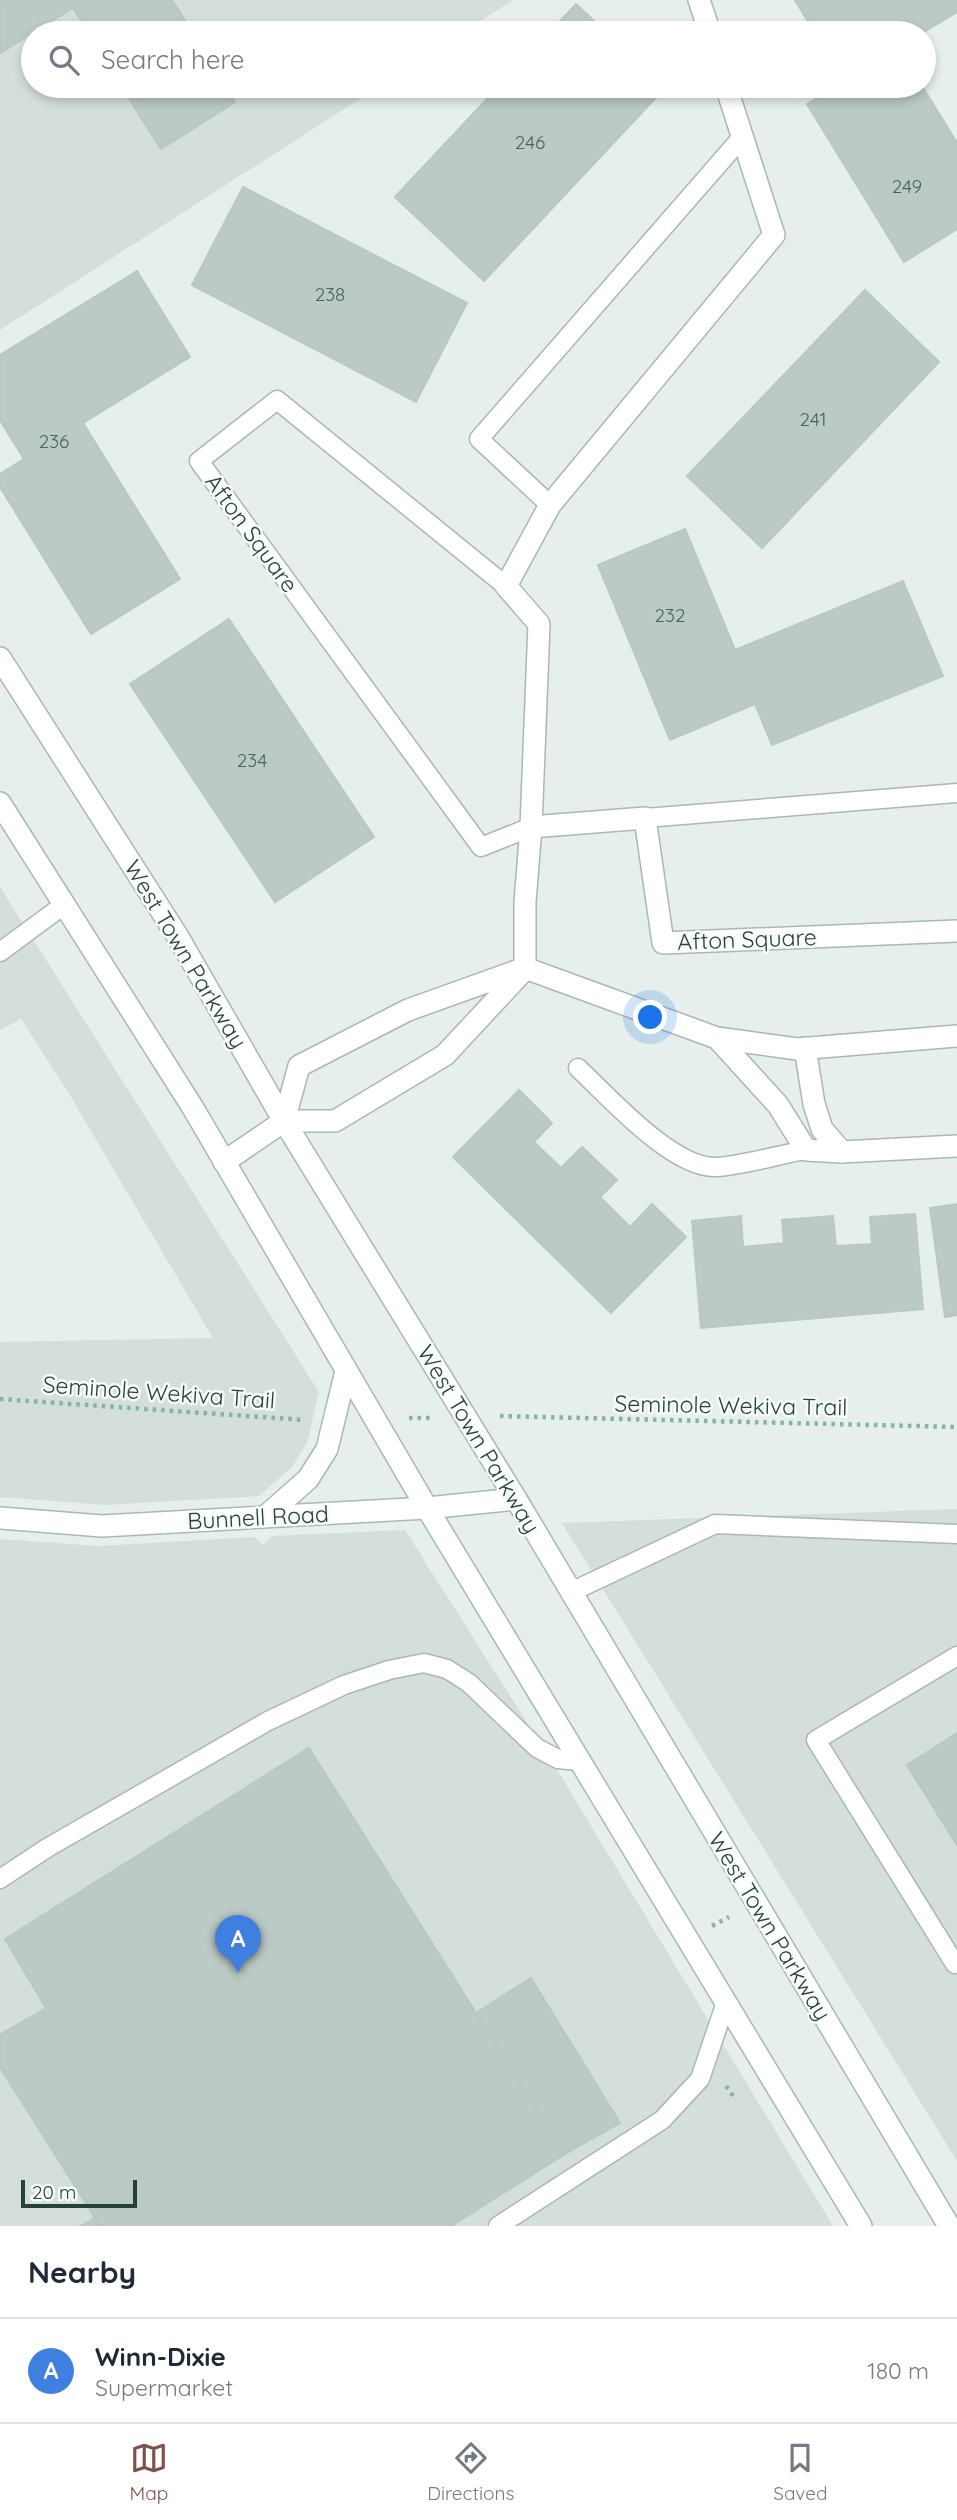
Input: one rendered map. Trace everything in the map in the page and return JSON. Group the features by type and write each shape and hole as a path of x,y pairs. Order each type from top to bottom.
{"street":[{"path":"699,0 706,21"},
{"path":"506,586 550,505 774,235 730,98"},
{"name":"Afton Square","path":"506,586 539,624 531,827 525,902 525,968"},
{"name":"West Town Parkway","path":"0,658 178,937 285,1121 516,1499 949,2226"},
{"path":"0,803 224,1162 427,1508 861,2226"},
{"name":"Afton Square","path":"531,827 645,818 663,943 957,932"},
{"path":"224,1162 285,1121 335,1121 445,1055 525,968"},
{"path":"285,1121 299,1066 408,1010 525,968 717,1038 805,1048 957,1036"},
{"path":"717,1038 778,1105 806,1150 842,1152 957,1146"},
{"path":"805,1048 814,1104 822,1129 842,1152"},
{"path":"266,1517 308,1479 327,1449 346,1371"},
{"name":"Bunnell Road","path":"0,1518 102,1526 427,1508 516,1499"}],"lane":[{"path":"550,505 479,439 743,136"},
{"name":"Afton Square","path":"506,586 277,400 199,461 481,847 531,827"},
{"name":"Afton Square","path":"645,818 957,793"},
{"path":"0,952 65,904"},
{"path":"578,1068 660,1144 685,1160 714,1167 806,1150"},
{"path":"571,1592 715,1524 957,1534"},
{"path":"957,1656 816,1740 955,1964 957,1963"},
{"path":"0,1879 47,1848 268,1721 344,1685 389,1670 424,1663 447,1669 468,1683 537,1748 558,1759 579,1761"},
{"path":"498,2226 662,2120 700,2079 726,2002"}],"path":[{"name":"Seminole Wekiva Trail","path":"0,1399 315,1420"},
{"name":"Seminole Wekiva Trail","path":"505,1416 957,1427"},
{"path":"712,1927 734,1915"}],"shaded area":[{"path":"0,0 513,0 480,21 21,21 21,98 361,98 0,330"},
{"path":"0,887 319,1392 307,1443 292,1467 259,1496 105,1505 0,1497 0,1342 213,1338 65,1087 21,1019 0,1030"},
{"path":"957,1509 957,2161 562,1523"},
{"path":"405,1530 559,1773 833,2226 0,2226 0,1539 98,1546 255,1537 263,1545 273,1536"}],"building":[{"path":"0,0 172,0 185,21 81,21 73,8 52,21 21,21 21,40 0,53"},
{"path":"795,0 957,0 957,12 936,25 936,21 808,21"},
{"path":"576,4 594,21 560,21"},
{"path":"129,98 232,98 235,102 161,149"},
{"path":"488,98 656,98 484,281 395,197"},
{"path":"817,98 929,98 957,143 957,229 904,262 807,104"},
{"path":"243,187 467,303 416,402 192,285"},
{"path":"137,271 190,357 83,423 180,579 91,634 0,487 0,474 24,459 0,420 0,355"},
{"path":"865,290 939,362 762,548 687,476"},
{"path":"685,529 735,650 903,581 943,676 772,745 755,704 670,740 598,565"},
{"path":"229,619 374,837 275,902 130,684"},
{"path":"519,1090 552,1123 534,1142 561,1168 582,1147 617,1180 600,1197 630,1227 652,1204 686,1237 611,1313 453,1157"},
{"path":"957,1204 957,1315 945,1317 930,1208"},
{"path":"915,1214 923,1309 701,1328 692,1221 741,1216 743,1247 784,1243 782,1220 833,1216 836,1246 872,1244 870,1217"},
{"path":"957,1733 957,1845 907,1765"},
{"path":"309,1748 565,2154 451,2226 100,2226 0,2067 0,2035 46,2008 5,1939"},
{"path":"531,1978 620,2123 565,2154 476,2013"},
{"path":"95,2218 100,2226 81,2226"}],"place":[{"name":"Winn-Dixie","path":"238,1973"}]}
